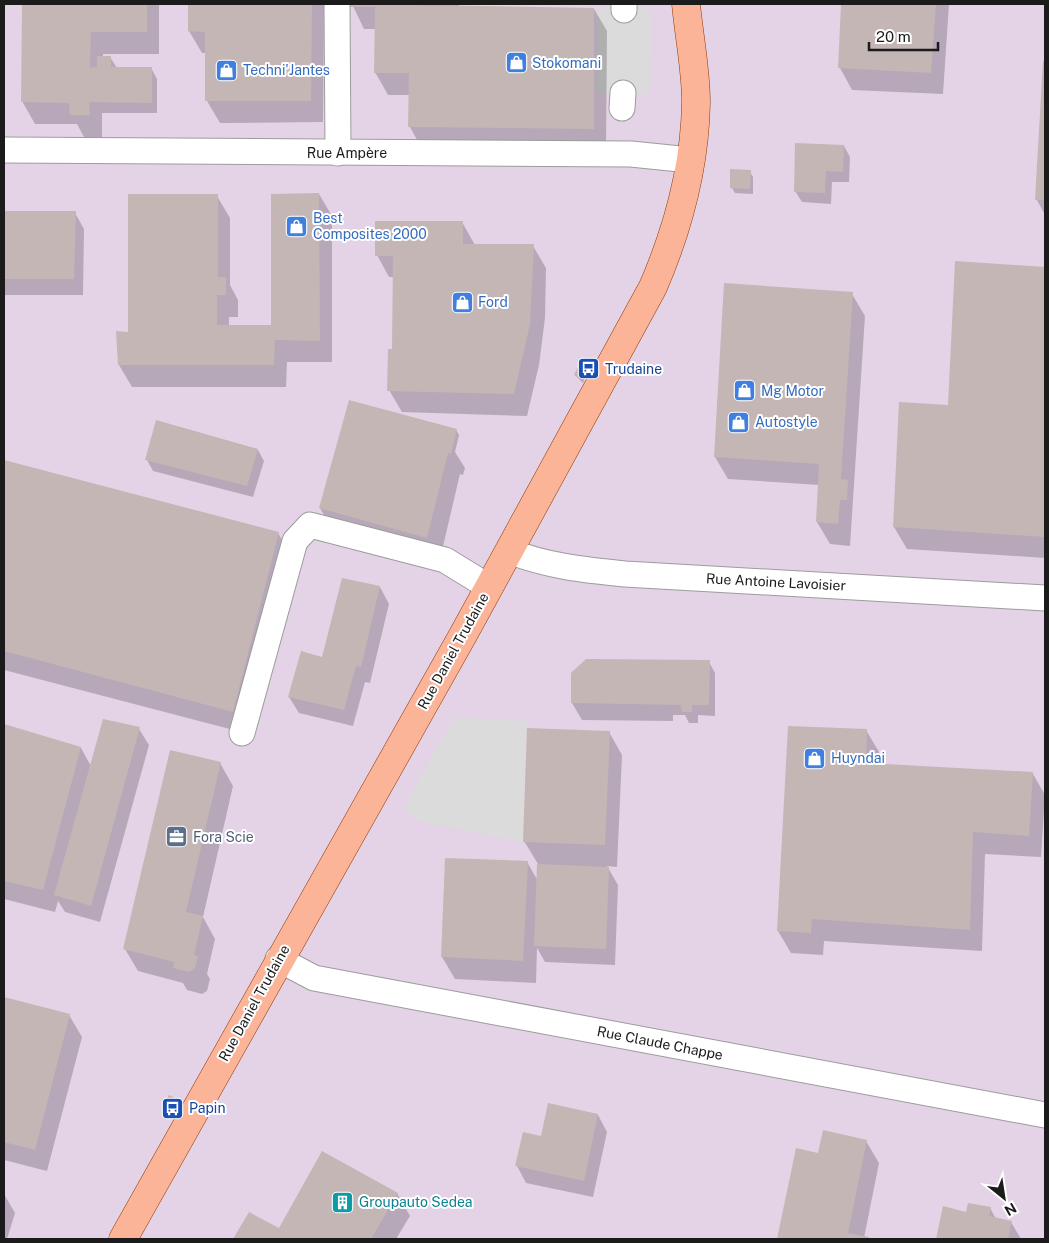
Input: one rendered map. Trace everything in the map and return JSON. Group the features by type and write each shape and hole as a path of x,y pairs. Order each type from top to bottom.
{"main road":[{"name":"Rue Daniel Trudaine","path":"681,4 689,33"},
{"name":"Rue Daniel Trudaine","path":"123,1239 278,959 489,587 653,287 682,208 690,160 696,102 686,4"}],"street":[{"path":"337,4 338,153"},
{"name":"Rue Ampère","path":"4,150 631,154 690,160"},
{"path":"242,733 295,541 310,525 445,560 489,587"},
{"name":"Rue Antoine Lavoisier","path":"509,550 548,564 617,573 1045,598"},
{"name":"Rue Claude Chappe","path":"278,959 314,978 1045,1114"}],"shaded area":[{"path":"4,4 1045,4 1045,1239 4,1239"},
{"path":"598,9 652,10 650,94 596,93"},
{"path":"454,717 527,721 523,842 422,822 403,810"}],"building":[{"path":"22,4 147,4 147,32 91,32 90,68 97,67 97,56 111,56 111,67 152,67 152,103 89,102 90,115 70,115 69,103 21,102"},
{"path":"188,4 312,4 311,101 205,101 205,32 188,31"},
{"path":"350,4 594,8 594,129 408,127 409,73 374,73 375,7 350,7"},
{"path":"841,4 936,4 931,73 838,68"},
{"path":"1043,61 1045,61 1045,200 1035,200"},
{"path":"795,143 844,145 843,172 826,171 825,193 794,192"},
{"path":"730,169 751,170 750,189 730,188"},
{"path":"319,193 320,341 275,340 274,365 118,365 116,331 128,332 128,194 218,194 218,277 226,277 226,295 217,295 217,325 271,325 271,194"},
{"path":"4,211 76,211 74,279 4,279"},
{"name":"Ford","path":"375,221 463,221 463,244 534,244 530,324 514,394 387,391 388,349 392,349 393,256 375,256"},
{"path":"955,261 1045,267 1045,537 893,527 899,402 948,405"},
{"path":"724,283 853,292 841,479 848,480 847,500 840,500 838,524 816,522 819,464 714,457"},
{"path":"580,363 586,366 580,378 574,375"},
{"path":"349,400 457,429 451,454 448,453 427,538 319,508"},
{"path":"156,420 258,449 247,486 145,460"},
{"path":"4,460 279,532 233,712 4,651"},
{"path":"342,578 380,586 361,667 356,666 344,710 288,697 301,651 322,657"},
{"path":"586,659 710,660 709,705 692,705 692,712 682,712 681,705 571,703 571,673"},
{"path":"103,719 140,727 91,906 54,895"},
{"path":"4,724 81,747 43,890 4,881"},
{"path":"788,726 867,729 866,763 1033,772 1029,836 973,832 970,930 812,919 811,933 777,931"},
{"path":"527,728 610,731 605,845 523,842"},
{"name":"Fora Scie","path":"170,750 221,762 186,912 203,916 194,955 198,956 195,968 189,972 173,968 174,962 123,949"},
{"path":"445,858 528,861 523,961 441,957"},
{"path":"537,864 609,867 606,949 534,946"},
{"path":"4,997 70,1014 35,1150 4,1142"},
{"path":"169,1095 175,1098 167,1111 162,1108"},
{"path":"548,1103 598,1114 584,1181 515,1166 523,1132 541,1136"},
{"path":"823,1130 867,1140 848,1233 869,1237 868,1239 777,1239 796,1148 818,1153"},
{"name":"Groupauto Sedea","path":"322,1151 398,1193 371,1239 233,1239 249,1212 279,1228"},
{"path":"968,1203 991,1207 989,1216 1012,1221 1008,1239 936,1239 943,1206 966,1212"}],"place":[{"name":"Stokomani","path":"516,63"},
{"name":"Techni'Jantes","path":"227,70"},
{"name":"Best Composites 2000","path":"297,226"},
{"name":"Ford","path":"462,302"},
{"name":"Trudaine","path":"589,369"},
{"name":"Mg Motor","path":"745,391"},
{"name":"Autostyle","path":"739,422"},
{"name":"Huyndai","path":"815,758"},
{"name":"Fora Scie","path":"177,837"},
{"name":"Papin","path":"173,1108"},
{"name":"Groupauto Sedea","path":"343,1202"}]}
